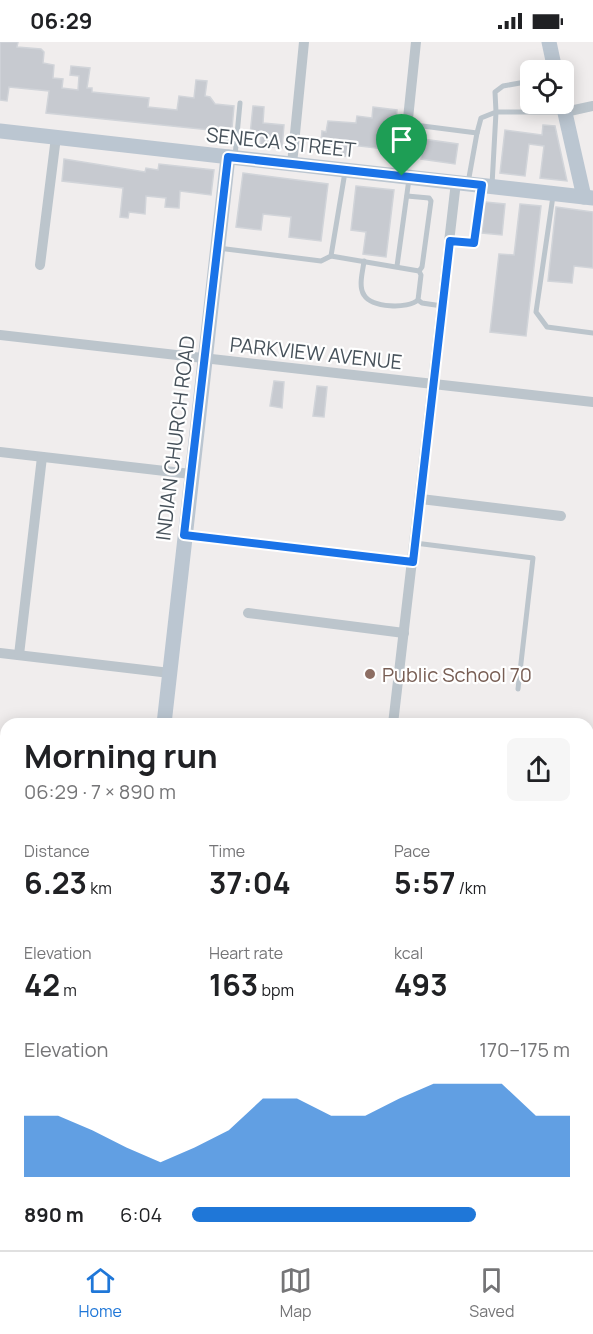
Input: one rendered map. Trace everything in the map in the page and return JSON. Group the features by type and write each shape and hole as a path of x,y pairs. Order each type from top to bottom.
{"street":[{"path":"292,164 304,42"},
{"path":"406,177 407,124 416,42"},
{"path":"549,42 553,60"},
{"path":"574,107 593,106"},
{"path":"566,114 589,197"},
{"name":"SENECA STREET","path":"0,131 589,197"},
{"path":"40,265 56,137"},
{"name":"INDIAN CHURCH ROAD","path":"165,718 218,248 232,157"},
{"path":"394,718 435,384 450,241 474,184"},
{"name":"PARKVIEW AVENUE","path":"0,335 593,402"},
{"path":"0,452 191,474"},
{"path":"19,655 42,457"},
{"path":"421,499 561,516"},
{"path":"184,535 413,562"},
{"path":"248,613 404,633"},
{"path":"0,653 170,673"}],"lane":[{"path":"474,184 496,125 495,92 504,86 520,83"},
{"path":"232,157 240,103"},
{"path":"450,241 474,243 474,184 477,133 481,118 496,112 520,111"},
{"path":"407,124 477,133"},
{"path":"218,140 236,141"},
{"path":"331,256 345,170"},
{"path":"397,266 407,196 406,177"},
{"path":"554,193 537,312 547,327 593,333"},
{"path":"407,196 429,198 431,201 422,267 419,271"},
{"path":"218,248 321,261 331,256 419,271"},
{"path":"364,261 361,289 364,297 371,302 413,304 418,300 421,275 419,271"},
{"path":"418,300 422,303 444,306"},
{"path":"415,543 533,558 518,689"}],"building":[{"path":"0,42 18,42 17,47 41,49 44,52 43,63 54,65 53,78 63,79 62,88 78,90 79,76 70,75 71,66 90,68 87,88 92,88 92,92 149,98 148,107 177,110 179,96 194,98 196,80 207,81 205,96 210,97 215,104 234,106 232,128 212,126 210,130 46,113 49,91 9,87 7,101 0,100"},
{"path":"253,106 264,107 263,123 284,125 282,148 260,146 261,136 250,135"},
{"path":"373,107 397,110 393,150 351,145 350,157 320,153 322,131 326,132 328,121 356,123 357,116 372,118"},
{"path":"543,125 555,126 567,181 540,178 544,146 529,144 525,176 500,173 505,130 542,135"},
{"path":"423,139 458,144 455,164 421,159"},
{"path":"64,159 145,172 146,168 158,170 159,164 214,170 211,195 180,191 179,208 165,207 166,198 146,196 145,214 129,212 128,218 120,217 123,188 62,181"},
{"path":"243,173 328,184 321,241 289,237 291,217 263,214 261,230 236,227"},
{"path":"356,186 394,190 386,257 363,254 366,232 351,230"},
{"path":"485,202 505,204 502,235 482,233"},
{"path":"520,204 541,206 526,336 490,332 499,254 514,255"},
{"path":"556,207 593,212 593,268 574,266 572,283 548,281"},
{"path":"274,381 284,382 282,408 270,406"},
{"path":"317,386 327,387 324,417 313,416"}],"place":[{"name":"Public School 70","path":"370,674"}],"route":[{"path":"228,157 402,176 482,185 474,243 450,241 413,562 184,535 228,157"}]}
